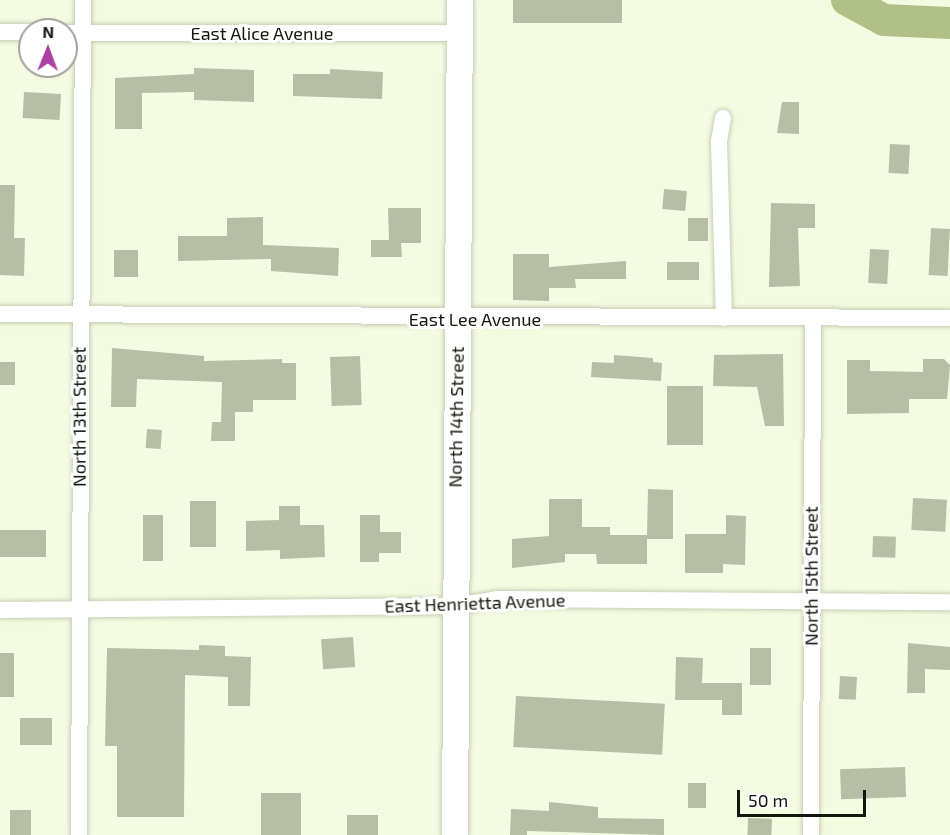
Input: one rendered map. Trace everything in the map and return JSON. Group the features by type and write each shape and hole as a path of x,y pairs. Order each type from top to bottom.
{"main road":[{"name":"North 14th Street","path":"455,835 460,0"}],"street":[{"name":"North 13th Street","path":"78,18 83,0"},
{"path":"0,32 18,32"},
{"name":"East Alice Avenue","path":"78,33 459,33"},
{"name":"North 13th Street","path":"75,78 80,316 80,835"},
{"path":"723,118 719,141 724,318"},
{"name":"East Lee Avenue","path":"0,314 457,320 950,318"},
{"name":"North 15th Street","path":"811,835 813,317"},
{"name":"East Henrietta Avenue","path":"0,610 79,612 456,606 498,599 950,602"}],"building":[{"path":"513,0 622,0 622,23 513,23"},
{"path":"194,68 254,70 254,102 194,100 194,92 142,93 142,129 115,129 115,78 194,74"},
{"path":"330,69 383,72 382,99 293,96 293,74 330,74"},
{"path":"24,92 61,94 60,120 23,118"},
{"path":"782,102 799,102 799,134 777,133"},
{"path":"890,144 910,145 908,174 888,173"},
{"path":"0,185 15,185 14,238 25,238 24,276 0,275"},
{"path":"664,189 687,191 685,211 662,209"},
{"path":"771,203 815,204 815,228 798,228 800,286 769,287"},
{"path":"388,208 421,208 421,243 401,243 402,257 371,257 371,240 389,240"},
{"path":"263,217 263,245 339,248 338,276 271,271 271,259 178,261 178,236 227,236 227,218"},
{"path":"688,218 708,218 708,241 688,241"},
{"path":"931,228 950,229 948,276 929,275"},
{"path":"870,249 889,250 887,284 868,283"},
{"path":"114,250 138,250 138,277 114,277"},
{"path":"513,254 549,254 549,267 626,261 626,279 575,279 576,288 549,288 549,301 513,300"},
{"path":"667,262 699,262 699,280 667,280"},
{"path":"112,348 204,356 204,361 282,359 282,363 296,363 296,400 253,400 253,412 235,412 235,441 211,441 212,422 221,422 222,382 137,379 136,407 111,407"},
{"path":"783,354 784,426 765,426 757,387 713,386 714,355"},
{"path":"614,355 653,358 653,362 662,363 661,381 591,377 592,362 614,363"},
{"path":"360,356 362,405 332,406 330,357"},
{"path":"923,359 944,359 950,365 947,399 909,399 909,413 847,414 847,360 870,360 870,371 923,372"},
{"path":"0,362 15,362 15,385 0,385"},
{"path":"667,386 703,386 703,445 667,445"},
{"path":"147,429 162,430 161,449 146,448"},
{"path":"648,489 673,490 673,539 647,539 647,564 597,564 596,554 565,554 565,562 512,568 512,539 549,536 549,499 582,499 582,527 610,527 610,535 647,535"},
{"path":"913,498 947,500 945,532 911,530"},
{"path":"190,501 216,501 216,547 190,547"},
{"path":"279,506 300,506 300,525 324,525 325,557 280,559 280,550 246,551 246,521 279,520"},
{"path":"143,515 163,515 163,561 143,561"},
{"path":"360,515 380,515 380,532 401,532 401,553 379,553 379,562 360,562"},
{"path":"726,515 746,516 745,565 723,564 723,573 685,573 685,534 726,534"},
{"path":"0,530 46,530 46,557 0,557"},
{"path":"873,536 896,537 895,558 872,557"},
{"path":"353,637 355,667 323,669 321,639"},
{"path":"908,643 950,647 950,670 925,669 925,693 907,693"},
{"path":"199,645 225,646 225,656 251,657 250,706 228,706 228,677 185,675 184,817 117,817 117,746 105,746 107,648 199,650"},
{"path":"750,648 771,648 771,685 750,685"},
{"path":"0,653 14,653 14,697 0,697"},
{"path":"676,657 703,658 702,683 742,683 742,715 722,715 722,700 675,700"},
{"path":"840,676 857,677 856,700 839,699"},
{"path":"516,696 665,704 662,755 513,747"},
{"path":"20,718 52,718 52,745 20,745"},
{"path":"905,767 906,797 841,799 840,769"},
{"path":"688,783 706,783 706,808 688,808"},
{"path":"261,793 301,793 301,835 261,835"},
{"path":"549,802 598,807 598,818 664,819 664,835 527,831 527,835 510,835 511,809 549,811"},
{"path":"10,810 31,810 31,835 10,835"},
{"path":"347,815 378,815 378,835 347,835"},
{"path":"748,818 772,819 771,835 747,835"}],"waterway":[{"path":"847,0 884,20 950,23"}]}
